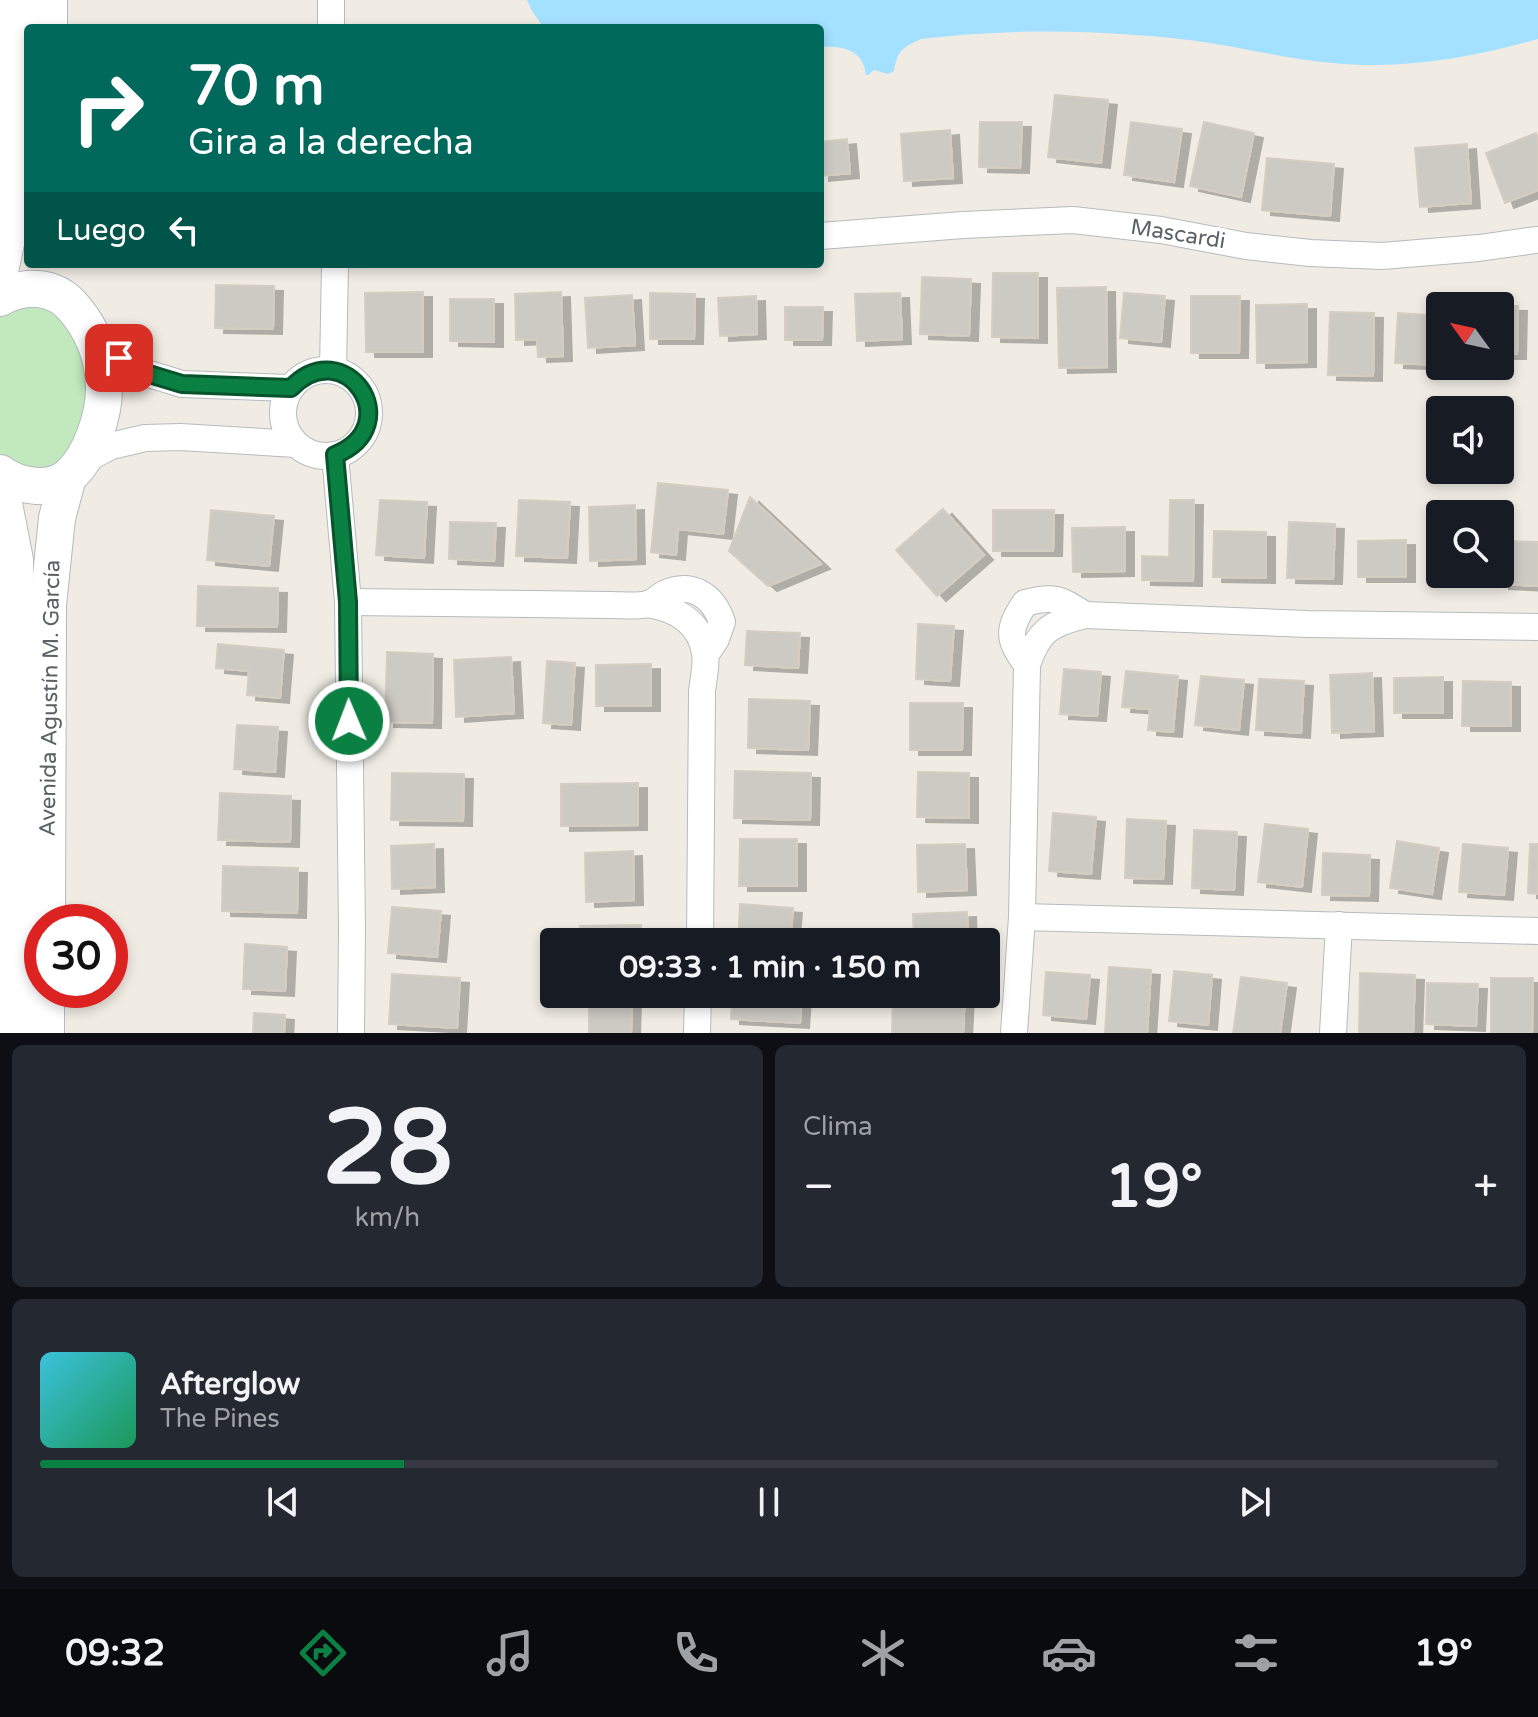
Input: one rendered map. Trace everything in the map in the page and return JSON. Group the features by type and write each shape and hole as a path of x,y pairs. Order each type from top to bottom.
{"main road":[{"path":"0,271 13,211 15,0"},
{"path":"49,0 49,24"},
{"path":"62,268 87,327"},
{"path":"0,298 12,291 30,288 49,290 66,299 87,327"},
{"name":"Avenida Agustín M. García","path":"47,904 48,605 57,518 74,470 91,443 100,419 104,387 101,361 87,327"},
{"path":"0,473 22,484 36,486 53,484 74,470"},
{"name":"Avenida Agustín M. García","path":"0,494 15,560 13,1033"},
{"path":"46,1008 46,1033"}],"street":[{"path":"331,0 331,24"},
{"name":"Mascardi","path":"824,236 1073,220 1310,253 1382,256 1537,240"},
{"path":"333,370 335,268"},
{"path":"87,327 119,358 163,379 182,384 291,388"},
{"path":"333,370 347,375 358,384 366,397 369,412 360,439 335,455 321,456 296,444 288,434 283,411 285,399 299,379 309,373 333,370"},
{"path":"74,470 111,446 145,438 296,444"},
{"path":"335,455 348,602 351,1033"},
{"path":"348,602 557,606 648,604 666,593 685,588 699,590 709,599 718,610 722,622 706,654 702,692 700,928"},
{"path":"1027,665 1010,633 1025,603 1044,597 1063,601 1085,615"},
{"path":"1014,1033 1022,917 1027,665 1041,635 1060,621 1085,615 1307,624 1538,627"},
{"path":"1022,917 1538,931"},
{"path":"1333,1033 1339,925"},
{"path":"697,1033 698,1008"}],"green space":[{"path":"15,309 45,309 65,321 84,358 90,389 82,428 72,446 55,462 35,468 12,462 0,454 0,317"}],"water":[{"path":"527,0 1538,0 1538,39 1437,61 1359,65 1155,37 1088,32 988,33 921,39 902,50 894,71 888,74 874,70 866,75 856,54 836,47 824,47 824,24 541,24"}],"building":[{"path":"1055,95 1108,100 1101,163 1048,157"},
{"path":"980,122 1022,122 1020,168 979,167"},
{"path":"1131,122 1182,129 1174,182 1124,175"},
{"path":"1204,122 1254,133 1241,197 1190,186"},
{"path":"950,130 953,178 904,181 901,134"},
{"path":"1536,133 1538,190 1505,203 1486,153"},
{"path":"847,139 850,173 824,176 824,142"},
{"path":"1467,144 1471,203 1420,207 1415,148"},
{"path":"1267,158 1334,164 1330,216 1262,210"},
{"path":"993,273 1038,273 1038,338 992,337"},
{"path":"922,277 971,279 969,336 920,334"},
{"path":"216,285 274,286 273,329 215,328"},
{"path":"1106,287 1107,367 1059,368 1057,288"},
{"path":"423,292 423,352 366,352 365,293"},
{"path":"561,292 563,356 538,357 537,339 516,340 515,294"},
{"path":"650,293 695,294 694,339 650,339"},
{"path":"900,293 902,339 857,341 855,294"},
{"path":"1124,293 1165,296 1161,342 1120,338"},
{"path":"632,295 635,345 588,348 585,298"},
{"path":"756,296 757,334 720,336 718,298"},
{"path":"1191,296 1240,296 1239,353 1191,353"},
{"path":"450,299 494,299 494,342 450,341"},
{"path":"1307,304 1307,362 1257,363 1256,305"},
{"path":"1514,306 1518,306 1517,354 1514,354"},
{"path":"785,307 823,307 822,340 785,340"},
{"path":"1330,312 1374,313 1373,376 1328,375"},
{"path":"1398,313 1426,315 1426,364 1395,363"},
{"path":"658,483 728,490 723,534 678,529 676,555 651,552"},
{"path":"750,497 821,564 768,586 729,551"},
{"path":"380,500 427,502 424,558 376,555"},
{"path":"519,500 570,502 567,558 516,556"},
{"path":"1170,500 1194,500 1193,581 1142,580 1142,556 1169,557"},
{"path":"635,505 636,559 590,561 589,507"},
{"path":"943,509 984,555 937,596 896,550"},
{"path":"211,510 274,516 269,566 207,560"},
{"path":"993,510 1054,510 1053,551 993,551"},
{"path":"450,522 496,523 494,561 449,559"},
{"path":"1289,522 1335,524 1333,579 1287,578"},
{"path":"1125,527 1125,571 1073,572 1072,528"},
{"path":"1214,531 1266,532 1266,578 1213,577"},
{"path":"1406,540 1406,577 1358,577 1358,541"},
{"path":"1514,541 1538,542 1538,586 1514,585"},
{"path":"198,586 278,588 277,627 197,626"},
{"path":"918,624 954,626 950,681 916,679"},
{"path":"747,631 800,633 798,668 745,665"},
{"path":"218,644 284,650 280,698 247,695 249,671 216,668"},
{"path":"387,652 433,654 432,723 385,722"},
{"path":"511,657 514,713 456,717 454,660"},
{"path":"547,661 575,663 571,725 543,723"},
{"path":"651,664 651,706 596,706 596,665"},
{"path":"1064,669 1101,672 1097,716 1060,714"},
{"path":"1126,671 1178,676 1173,732 1148,730 1150,709 1122,707"},
{"path":"1372,673 1374,731 1332,733 1330,675"},
{"path":"1201,676 1244,680 1239,730 1195,725"},
{"path":"1443,677 1443,713 1394,713 1394,678"},
{"path":"1259,679 1304,681 1301,733 1256,730"},
{"path":"1463,681 1511,682 1511,726 1462,726"},
{"path":"749,699 810,701 808,750 748,748"},
{"path":"910,703 963,703 962,750 910,750"},
{"path":"237,725 278,727 275,772 234,769"},
{"path":"735,771 811,773 810,820 734,818"},
{"path":"918,772 969,773 969,818 917,817"},
{"path":"392,773 464,774 463,821 391,820"},
{"path":"638,783 638,825 561,826 561,784"},
{"path":"220,793 291,796 290,842 218,840"},
{"path":"1053,813 1096,817 1091,874 1049,871"},
{"path":"1127,819 1166,821 1163,879 1125,878"},
{"path":"1265,824 1308,829 1302,887 1258,882"},
{"path":"1194,830 1237,832 1234,890 1192,888"},
{"path":"740,839 797,839 797,886 739,886"},
{"path":"1397,841 1439,848 1432,894 1390,888"},
{"path":"434,844 435,887 392,889 391,846"},
{"path":"965,844 967,890 918,892 917,845"},
{"path":"1463,844 1508,848 1504,895 1459,892"},
{"path":"1530,844 1538,844 1538,894 1528,893"},
{"path":"633,851 634,900 586,902 585,853"},
{"path":"1323,853 1370,855 1369,896 1322,895"},
{"path":"223,866 298,868 297,913 222,911"},
{"path":"740,904 793,908 791,928 739,928"},
{"path":"392,907 441,911 437,957 388,953"},
{"path":"967,912 968,928 914,928 913,914"},
{"path":"641,925 641,928 580,928"},
{"path":"245,944 287,947 285,991 243,989"},
{"path":"1109,967 1151,970 1147,1033 1105,1033"},
{"path":"1174,971 1212,975 1208,1025 1169,1021"},
{"path":"1046,972 1090,975 1086,1019 1043,1015"},
{"path":"1360,973 1415,975 1413,1033 1359,1033"},
{"path":"392,974 460,978 457,1028 389,1024"},
{"path":"1241,977 1287,983 1280,1033 1233,1033"},
{"path":"1491,978 1533,978 1532,1033 1491,1033"},
{"path":"1427,983 1478,984 1476,1026 1426,1024"},
{"path":"589,1008 632,1008 631,1033 589,1033"},
{"path":"731,1008 801,1008 800,1023 731,1019"},
{"path":"893,1008 964,1008 963,1033 892,1033"},
{"path":"254,1013 285,1015 284,1033 253,1033"}],"route":[{"path":"119,358 149,374 182,384 291,388 309,373 333,370 347,375 358,384 366,397 369,412 366,426 360,439 335,455 348,602 349,721"}]}
